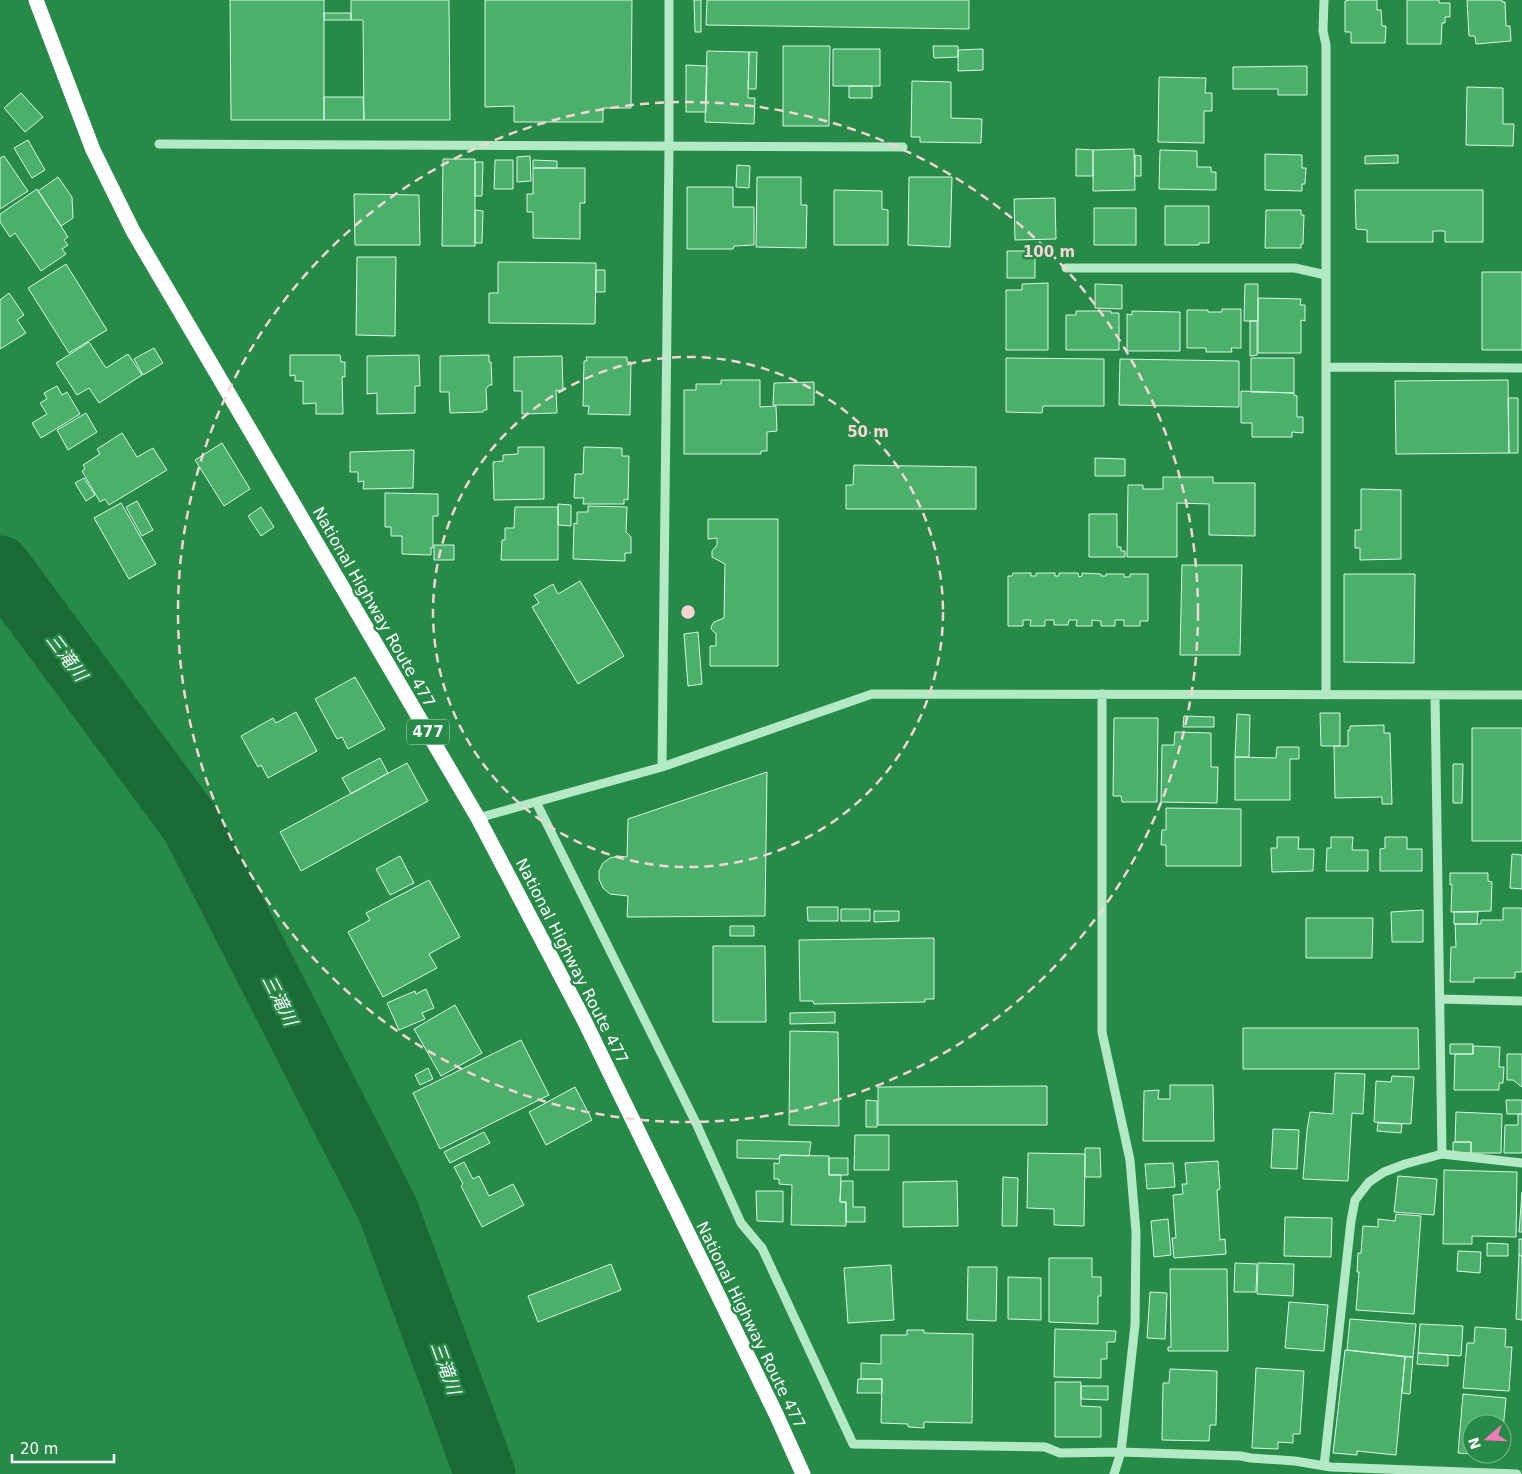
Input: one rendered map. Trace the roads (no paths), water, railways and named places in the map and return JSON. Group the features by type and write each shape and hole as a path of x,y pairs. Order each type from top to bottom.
{"highway":[{"name":"National Highway Route 477","path":"36,0 93,150 133,231 478,818 584,1020 776,1414 803,1474"}],"street":[{"path":"662,767 669,0"},
{"path":"1324,0 1323,31 1326,45 1326,695"},
{"path":"159,144 902,147"},
{"path":"1066,268 1295,268 1326,276"},
{"path":"1326,367 1522,368"},
{"path":"478,818 662,767 872,694 1522,695"},
{"path":"1102,694 1102,1032 1130,1160 1136,1232 1135,1325 1121,1452 1114,1474"},
{"path":"1435,695 1442,1154"},
{"path":"536,802 696,1123 741,1223 762,1248 854,1444 1045,1446 1060,1453 1121,1452 1242,1456 1324,1466 1517,1474"},
{"path":"1440,1000 1522,1000"},
{"path":"1324,1466 1351,1221 1355,1200 1369,1182 1384,1172 1442,1154 1522,1163"}],"waterway":[{"name":"三滝川","path":"0,566 191,824 388,1210 485,1474"}]}
